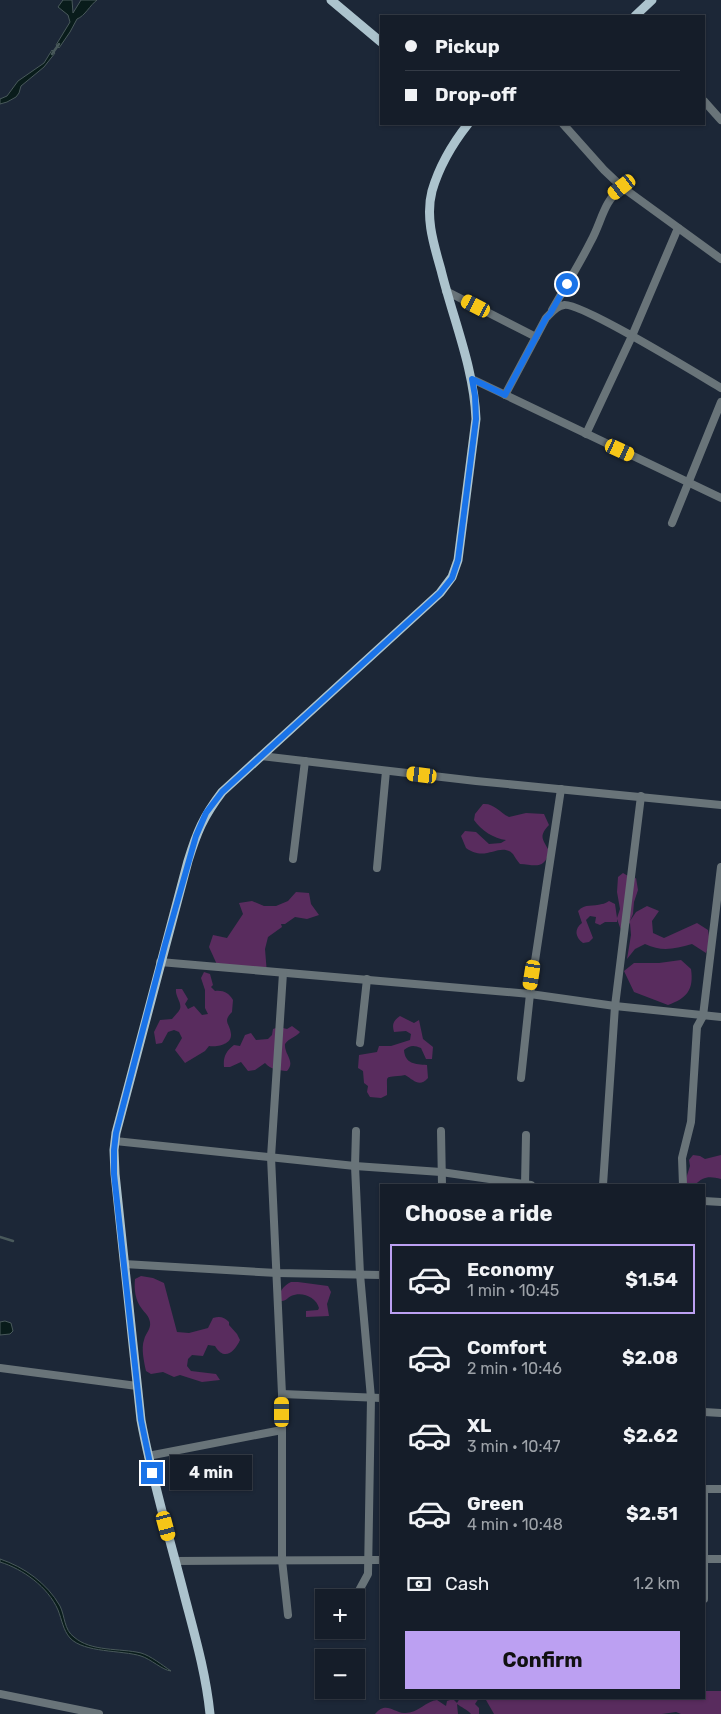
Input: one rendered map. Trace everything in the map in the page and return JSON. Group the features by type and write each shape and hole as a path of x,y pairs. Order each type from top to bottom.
{"main road":[{"path":"331,0 380,41"},
{"path":"636,15 652,0"},
{"path":"210,1714 199,1652 148,1456 141,1420 114,1174 115,1141 160,962 188,861 206,813 222,792 440,593 452,578 458,560 476,419 475,396 472,379 432,236 430,213 432,192 443,164 458,137 467,125"}],"street":[{"path":"705,102 721,120"},
{"path":"564,125 604,170 622,187 721,259"},
{"path":"550,314 592,240 608,202 622,187"},
{"path":"586,434 632,336 678,228"},
{"path":"446,291 536,337"},
{"path":"505,395 546,318 555,309 565,304 576,307 632,336 721,388"},
{"path":"472,379 721,498"},
{"path":"672,524 721,402"},
{"path":"261,756 476,781 721,805"},
{"path":"293,859 305,761"},
{"path":"377,868 386,770"},
{"path":"521,1078 530,994 561,789"},
{"path":"603,1184 615,1006 642,796"},
{"path":"682,1184 682,1158 691,1122 697,1027 704,1016 721,867"},
{"path":"160,962 530,994 615,1006 721,1017"},
{"path":"283,973 272,1157 282,1394 282,1560 288,1615"},
{"path":"360,1043 367,979"},
{"path":"356,1131 355,1166 360,1274 372,1398 369,1560 368,1574 360,1589"},
{"path":"441,1131 440,1172 442,1184"},
{"path":"525,1184 526,1136"},
{"path":"115,1141 355,1166 440,1172 518,1184"},
{"path":"705,1201 721,1202"},
{"path":"124,1264 277,1273 380,1274"},
{"path":"0,1368 137,1386"},
{"path":"282,1394 380,1398"},
{"path":"705,1412 721,1413"},
{"path":"148,1456 282,1430"},
{"path":"705,1489 721,1489"},
{"path":"705,1559 721,1559"},
{"path":"175,1560 380,1560"},
{"path":"0,1694 100,1714"}],"shaded area":[{"path":"63,0 72,0 73,13 81,0 97,0 77,19 59,48 56,45 70,22 68,15 58,7"},
{"path":"52,50 55,53 44,67 21,86 16,97 0,104 0,99 7,96 18,81 44,63"},
{"path":"483,804 493,806 509,817 526,813 544,814 549,825 543,835 543,841 549,851 545,861 539,865 520,864 513,854 508,851 498,850 480,853 466,848 461,836 465,831 476,832 489,844 501,843 506,840 488,833 474,820 475,814"},
{"path":"623,873 633,879 636,878 638,890 630,921 636,912 647,906 659,911 652,921 653,933 664,938 697,923 708,930 710,942 706,953 692,944 668,949 651,947 645,944 635,949 627,959 631,935 630,923 621,930 617,919 617,922 605,922 600,925 595,923 596,917 590,916 586,920 593,938 589,942 583,943 580,941 576,933 582,923 578,911 581,909 586,906 599,905 609,901 615,904 617,918 620,909 617,892 618,877"},
{"path":"296,892 309,893 311,904 319,915 307,919 295,917 285,924 281,924 282,927 268,937 265,949 267,974 219,969 209,947 213,935 227,938 243,914 239,903 252,901 264,906 276,906 288,901"},
{"path":"681,960 691,969 690,988 684,996 668,1005 634,992 624,971 634,963 659,963"},
{"path":"204,972 210,974 213,985 211,987 215,991 226,992 233,1000 232,1012 227,1018 231,1038 226,1043 209,1046 205,1051 185,1063 175,1050 182,1038 179,1032 174,1030 168,1032 162,1043 156,1044 154,1032 160,1020 172,1019 180,1009 176,989 182,989 188,999 185,1004 188,1009 194,1006 202,1015 208,1014 205,1008 205,990 201,978"},
{"path":"400,1016 414,1023 419,1020 423,1039 433,1047 432,1059 426,1059 419,1047 410,1046 404,1050 409,1061 415,1064 427,1065 428,1078 419,1083 405,1075 389,1077 387,1080 387,1095 381,1098 370,1097 367,1092 368,1086 364,1083 363,1071 358,1068 359,1055 377,1052 379,1046 391,1046 410,1040 411,1034 406,1031 394,1032 394,1023"},
{"path":"292,1026 300,1032 285,1044 290,1061 287,1071 272,1068 265,1063 255,1070 248,1071 241,1062 230,1067 224,1067 227,1052 234,1045 240,1046 245,1035 251,1033 256,1040 268,1039 272,1035 273,1029 279,1027 287,1029"},
{"path":"693,1155 705,1159 721,1155 721,1179 707,1177 696,1184 684,1184 690,1166 689,1160"},
{"path":"141,1276 153,1278 164,1283 177,1332 189,1333 208,1328 215,1317 222,1317 229,1322 229,1325 240,1340 232,1352 225,1354 218,1351 215,1346 208,1345 203,1356 192,1355 188,1359 187,1366 191,1371 216,1374 220,1380 202,1382 180,1375 174,1377 163,1372 151,1374 146,1371 143,1343 150,1327 150,1322 138,1302 135,1287 135,1279"},
{"path":"291,1282 328,1286 331,1292 327,1304 329,1316 306,1317 306,1311 318,1310 319,1308 315,1301 308,1296 300,1294 280,1301 282,1290"},
{"path":"0,1322 11,1323 13,1331 10,1334 0,1335"},
{"path":"0,1559 26,1571 49,1590 62,1610 68,1631 81,1642 106,1649 141,1653 153,1658 171,1671 141,1656 94,1649 76,1643 66,1632 58,1610 48,1594 26,1574 0,1562"},
{"path":"705,1691 721,1691 721,1714 681,1714 676,1712 662,1714 494,1714 486,1700 705,1699"},
{"path":"453,1699 457,1703 459,1699 478,1699 475,1704 479,1708 479,1714 471,1714 457,1704 458,1714 375,1714 383,1708 409,1713 437,1700 446,1706 447,1701"}],"waterway":[{"path":"52,54 59,44"},
{"path":"0,1237 13,1241"}],"route":[{"path":"152,1473 141,1420 137,1386 114,1174 114,1150 116,1133 155,981 196,836 206,813 222,792 440,593 452,578 458,560 476,419 472,379 505,395 546,318 567,284"}]}
